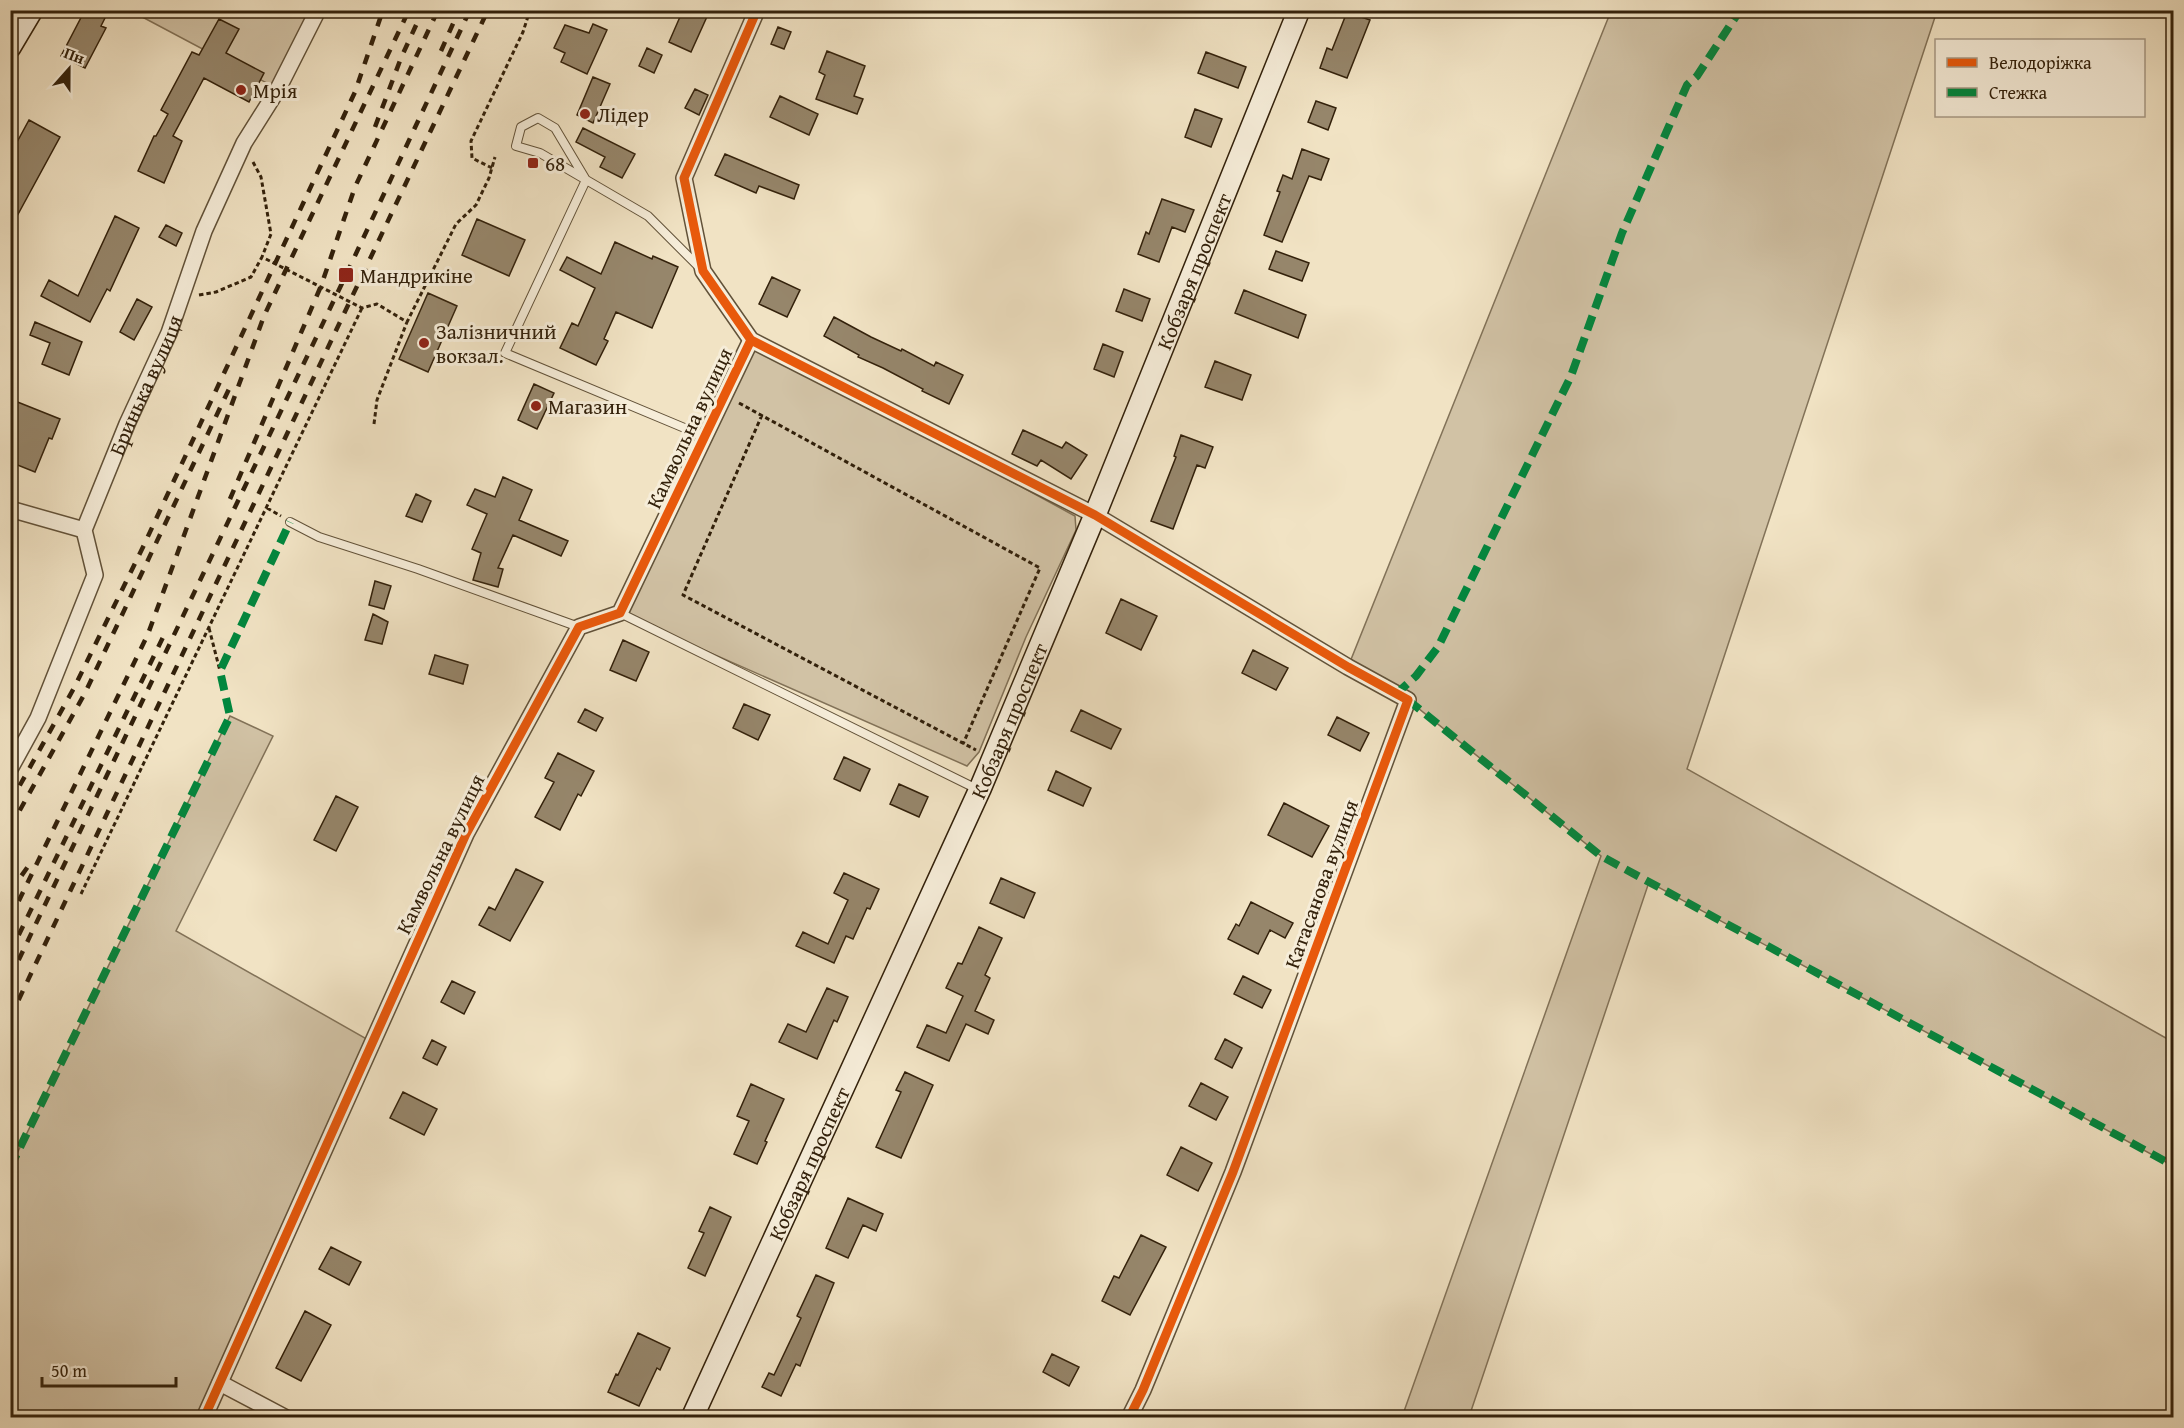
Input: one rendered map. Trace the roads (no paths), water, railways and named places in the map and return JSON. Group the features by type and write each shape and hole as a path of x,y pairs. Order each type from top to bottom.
{"main road":[{"path":"10,47 32,10"},
{"name":"Кобзаря проспект","path":"692,1418 980,791 1095,515 1299,10"}],"street":[{"name":"Бринька вулиця","path":"84,530 127,424 169,333 204,231 244,143 278,89 318,10"},
{"name":"Камвольна вулиця","path":"757,10 684,178 703,271 751,340 1095,515"},
{"name":"Камвольна вулиця","path":"620,613 751,340"},
{"path":"10,509 84,530 95,575 38,718 10,769"},
{"name":"Катасанова вулиця","path":"1095,515 1348,667 1408,700 1233,1172 1143,1390 1129,1418"},
{"path":"579,627 620,613"},
{"name":"Камвольна вулиця","path":"204,1418 466,834 579,627"},
{"path":"220,1383 286,1418"}],"lane":[{"path":"586,180 555,128 538,118 521,127 516,146 540,153 586,180 648,216 703,271"},
{"path":"586,180 505,353 706,437"},
{"path":"290,522 319,537 418,569 579,627"},
{"path":"620,613 980,791"}],"railway":[{"path":"10,803 74,688 143,547 355,92 383,10"},
{"path":"10,919 148,634 264,316 409,10"},
{"path":"375,127 401,58 423,10"},
{"path":"230,499 321,286 355,187 438,10"},
{"path":"441,51 459,10"},
{"path":"10,978 470,10"},
{"path":"10,1018 488,10"},
{"path":"10,828 85,693 229,389"},
{"path":"10,953 167,629"},
{"path":"10,892 29,865"}],"place":[{"name":"Мрія","path":"241,90"},
{"name":"Лідер","path":"585,114"},
{"name":"68","path":"533,163"},
{"name":"Мандрикіне","path":"346,275"},
{"name":"Залізничний вокзал.","path":"424,343"},
{"name":"Магазин","path":"536,406"}]}
